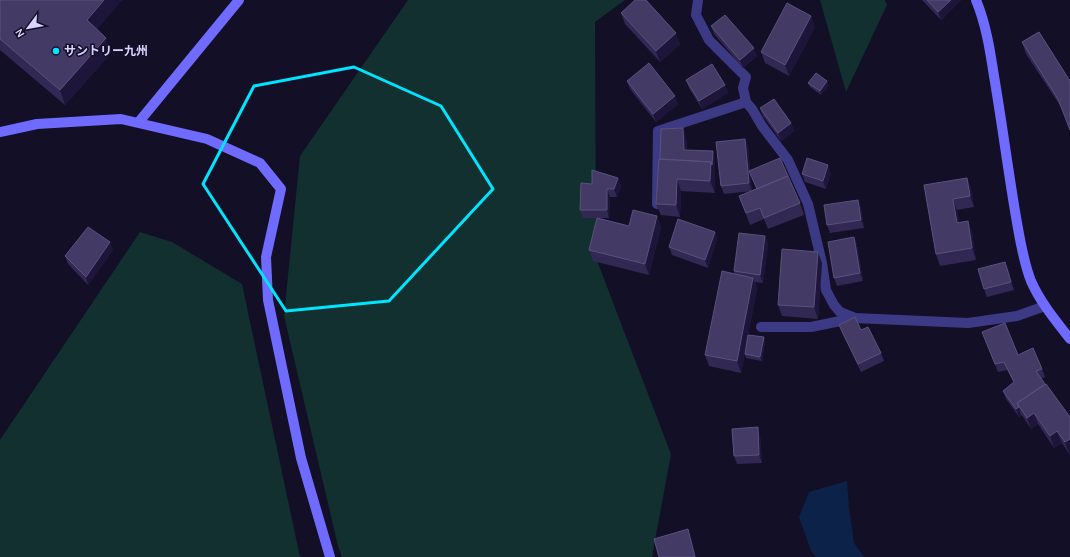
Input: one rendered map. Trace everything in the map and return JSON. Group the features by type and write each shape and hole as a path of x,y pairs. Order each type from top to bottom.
{"street":[{"path":"138,123 239,0"},
{"path":"698,0 696,15 708,40 746,77 743,88 746,102 788,160 808,204 822,263 826,290 834,305 840,312 855,318"},
{"path":"976,0 981,12 988,39 1002,118 1012,194 1023,256 1032,282 1045,306 1070,339"},
{"path":"657,205 658,131 746,102"},
{"path":"0,132 37,124 121,119 207,139 260,163 281,189 266,257 268,300 301,458 330,557"},
{"path":"761,327 811,327 855,318 968,323 1018,316 1045,306"}],"highlighted area":[{"path":"354,67 441,106 493,189 389,301 286,311 203,184 254,86"}],"green space":[{"path":"408,0 625,0 595,22 596,258 671,454 652,557 342,557 338,546 284,316 300,156"},
{"path":"820,0 885,0 887,5 846,92"},
{"path":"140,232 172,242 242,284 300,557 0,557 0,440"}],"water":[{"path":"847,481 854,543 864,557 816,557 811,551 799,517 809,492"}],"building":[{"name":"サントリー九州","path":"0,0 104,0 87,20 106,38 60,90 0,39"},
{"path":"635,0 646,0 676,33 656,51 621,13"},
{"path":"927,0 951,0 938,12"},
{"path":"787,3 811,16 785,65 761,52"},
{"path":"725,15 754,48 740,60 711,26"},
{"path":"1039,32 1070,81 1070,130 1058,99 1022,42"},
{"path":"649,63 675,96 653,114 627,81"},
{"path":"712,64 725,85 699,101 686,80"},
{"path":"816,73 827,81 820,91 808,83"},
{"path":"774,99 791,123 778,133 760,108"},
{"path":"683,128 684,150 713,151 712,165 711,162 660,159 661,129"},
{"path":"745,139 749,183 721,186 716,142"},
{"path":"780,158 788,176 757,189 749,171"},
{"path":"807,158 828,165 823,181 802,174"},
{"path":"659,159 711,162 710,181 677,179 676,205 656,204"},
{"path":"592,170 618,178 614,189 607,189 607,210 580,210 581,183 592,184"},
{"path":"788,176 800,203 764,218 760,208 746,213 739,196"},
{"path":"967,178 970,196 953,199 957,223 968,221 972,248 936,254 924,185"},
{"path":"858,200 861,220 827,225 824,205"},
{"path":"633,210 657,216 645,264 589,250 597,218 629,226"},
{"path":"678,219 715,232 705,260 669,247"},
{"path":"88,227 110,242 86,277 65,256"},
{"path":"739,233 765,236 760,275 734,271"},
{"path":"854,237 860,273 834,278 828,242"},
{"path":"782,249 818,252 814,307 778,305"},
{"path":"1005,262 1011,282 984,289 978,269"},
{"path":"722,271 753,278 737,361 705,355"},
{"path":"855,317 861,330 868,327 881,353 858,364 839,325"},
{"path":"1005,323 1018,355 1033,348 1042,369 1036,371 1045,384 1017,403 1019,407 1016,409 1003,391 1014,382 1004,362 995,364 982,332"},
{"path":"748,335 764,337 760,357 745,354"},
{"path":"1046,384 1070,417 1070,439 1065,442 1057,431 1050,436 1034,413 1027,418 1017,403"},
{"path":"758,427 759,455 734,456 732,429"},
{"path":"688,529 695,557 659,557 654,539"}],"place":[{"name":"サントリー九州","path":"56,51"}]}
